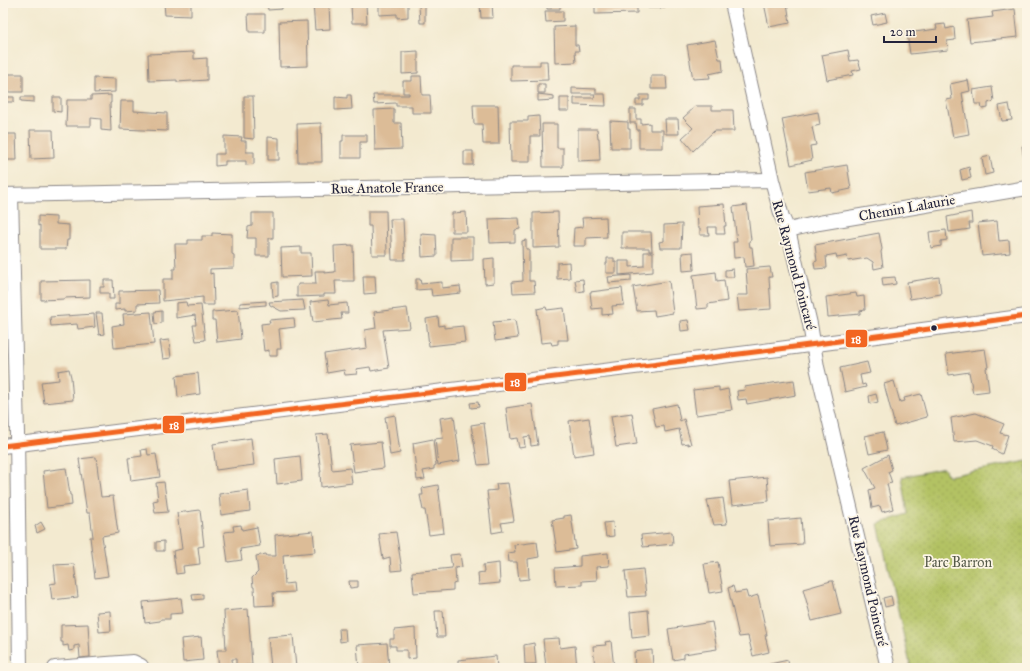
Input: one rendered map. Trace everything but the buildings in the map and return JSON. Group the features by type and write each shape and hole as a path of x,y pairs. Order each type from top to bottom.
{"street":[{"name":"Rue Raymond Poincaré","path":"732,3 772,180 782,216 788,230 810,324 817,367 888,668"},
{"name":"Rue Anatole France","path":"7,195 772,180"},
{"name":"Chemin Lalaurie","path":"788,230 819,223 1027,188"},
{"path":"7,195 17,444 20,668"},
{"path":"3,446 1027,316"},
{"path":"55,668 133,662 142,668"}],"green space":[{"name":"Parc Barron","path":"1027,461 1027,668 911,668 878,524 908,514 902,477 944,468 948,476"}],"transit line":[{"name":"18","path":"3,446 779,349 1027,316"}]}
